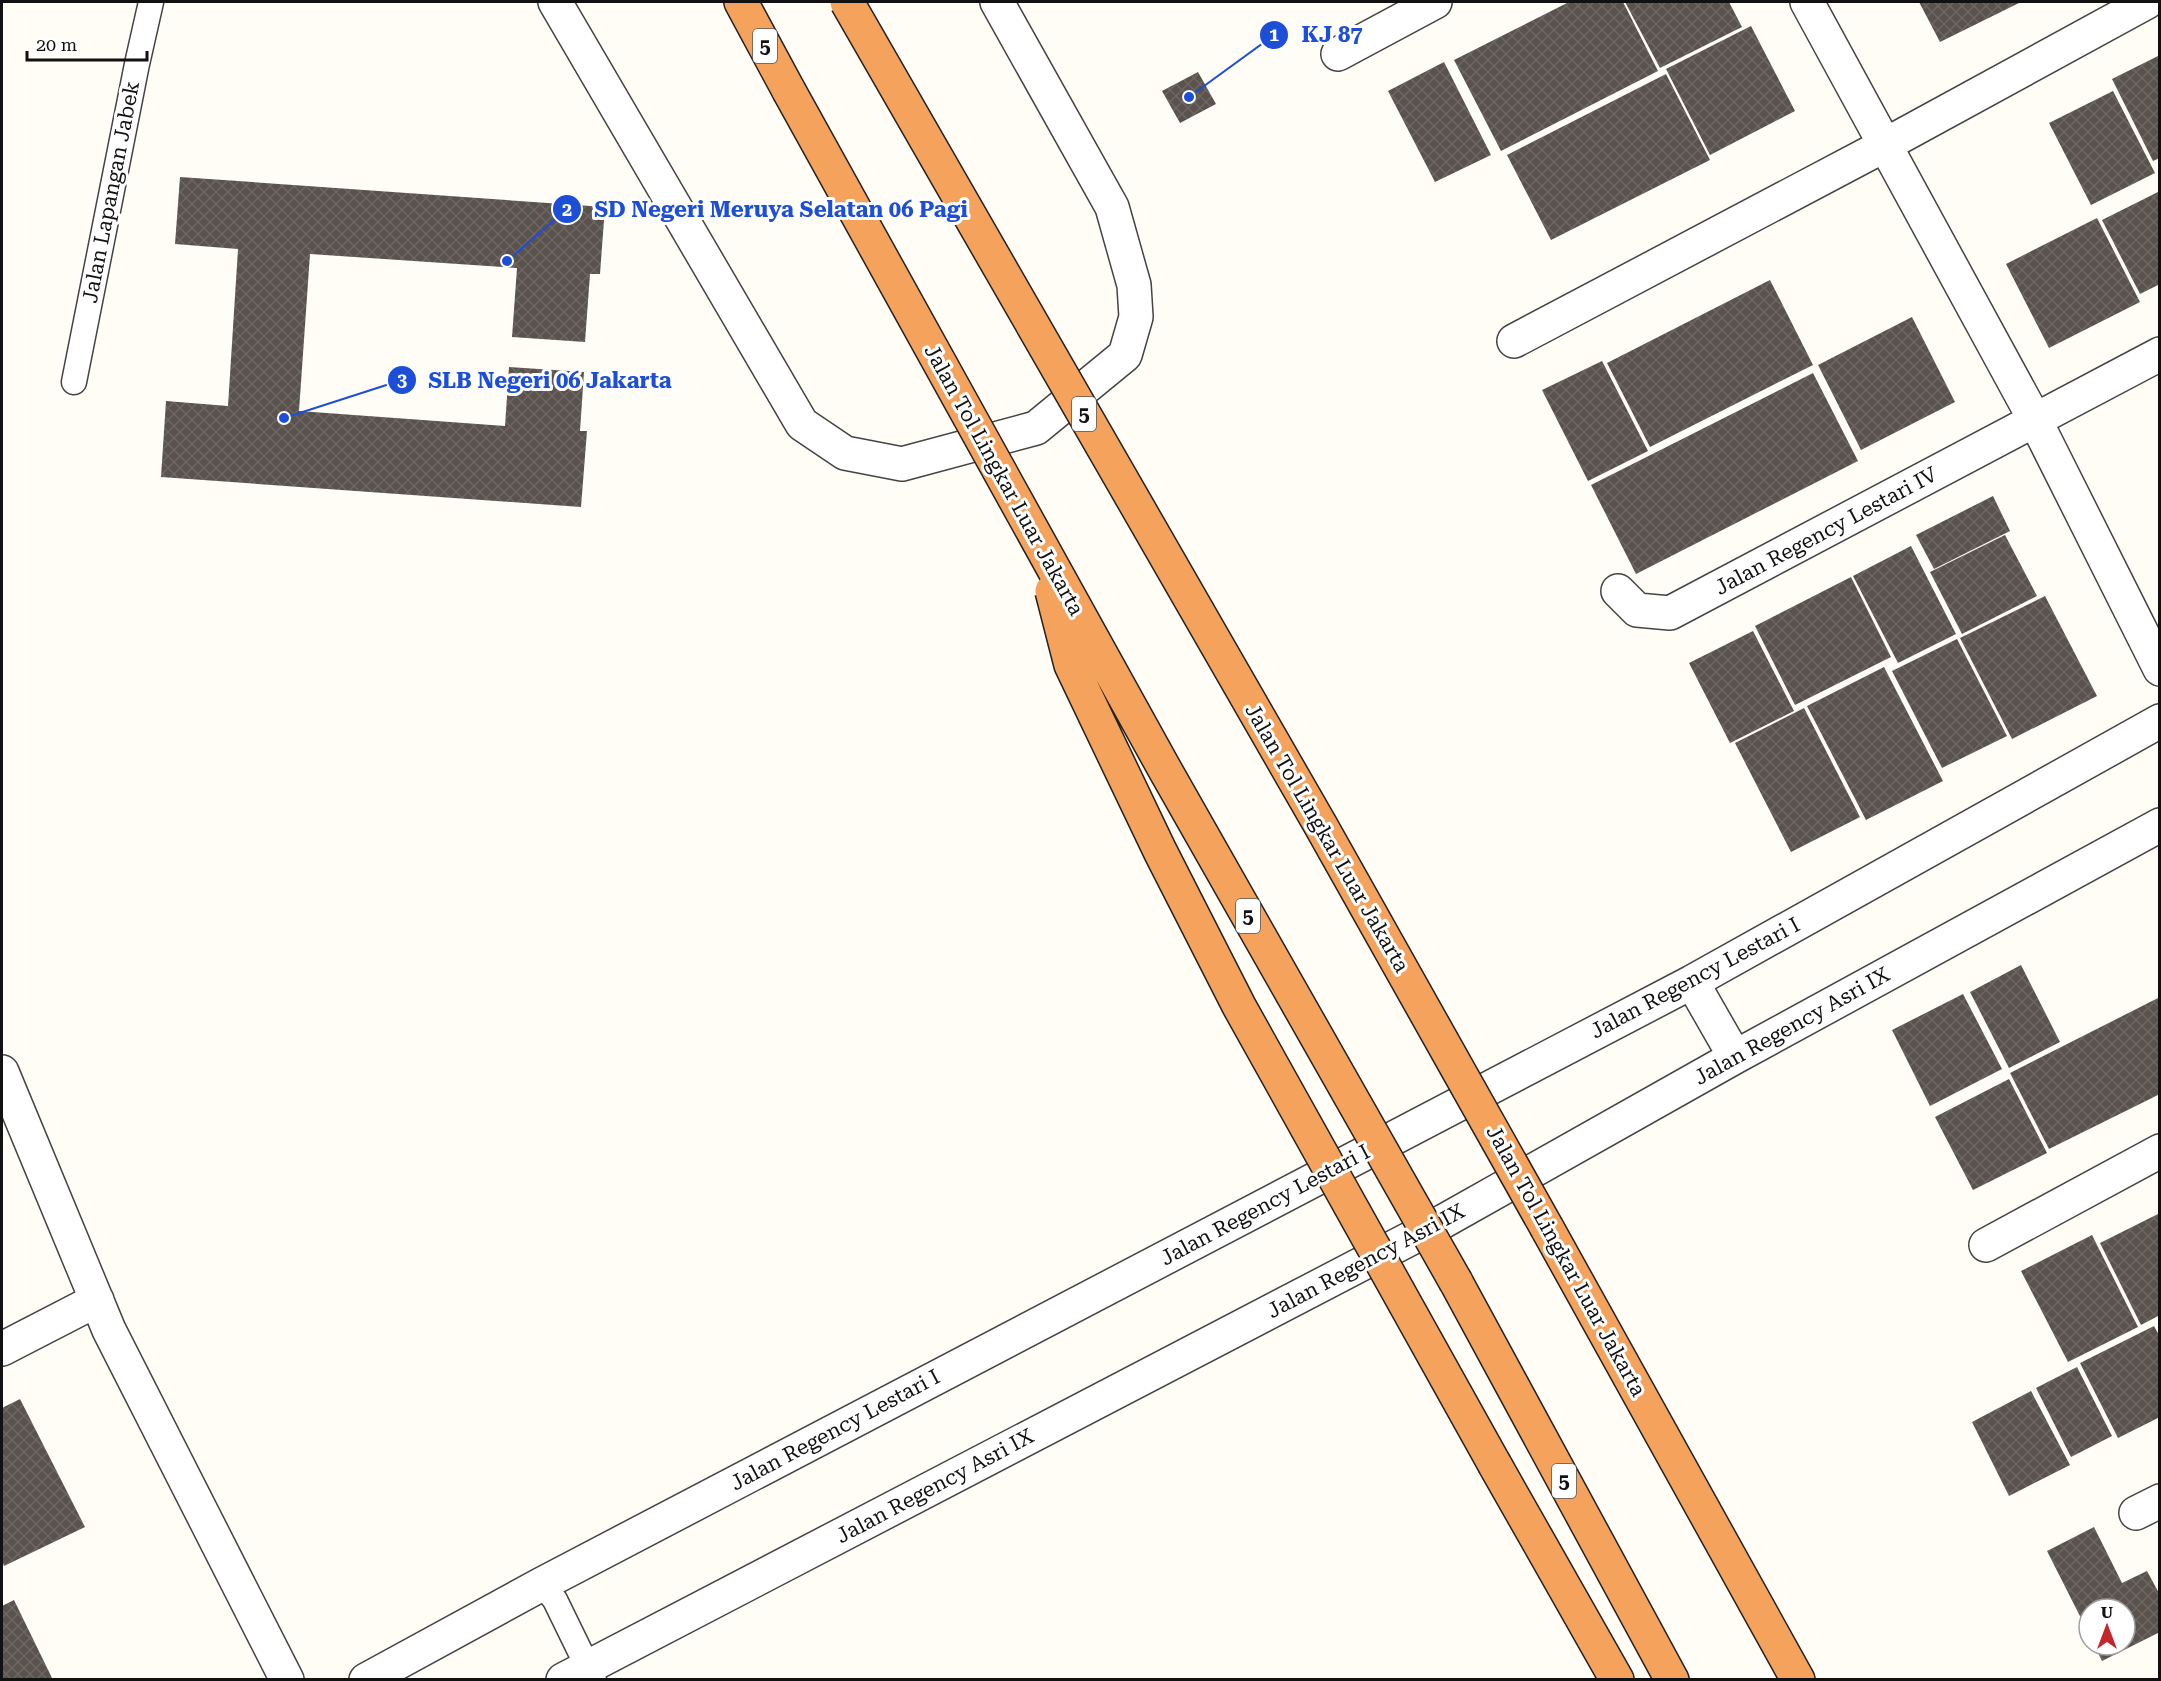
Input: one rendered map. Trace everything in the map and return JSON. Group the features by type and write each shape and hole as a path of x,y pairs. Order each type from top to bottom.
{"highway":[{"name":"Jalan Tol Lingkar Luar Jakarta","path":"741,2 1041,549 1456,1282 1672,1680"},
{"name":"Jalan Tol Lingkar Luar Jakarta","path":"847,2 1321,826 1798,1677"},
{"path":"1041,549 1071,666 1160,852 1239,1006 1617,1680"}],"street":[{"path":"555,2 802,424 845,453 902,464 1036,428 1125,355 1136,317 1134,285 1112,207 997,2"},
{"path":"1338,54 1435,2"},
{"path":"1807,2 2035,420 2160,669"},
{"path":"1514,341 1885,145 2147,2"},
{"name":"Jalan Regency Lestari IV","path":"1618,591 1637,610 1670,613 2160,354"},
{"name":"Jalan Regency Lestari I","path":"366,1680 548,1592 1695,987 2160,721"},
{"name":"Jalan Regency Asri IX","path":"580,1667 1444,1221 1730,1049 2160,825"},
{"path":"1695,987 1730,1049"},
{"path":"2,1072 109,1330 287,1680"},
{"path":"1986,1245 2160,1151"},
{"path":"2,1349 97,1300"}],"lane":[{"name":"Jalan Lapangan Jabek","path":"74,382 136,64 151,2"},
{"path":"548,1592 580,1667"}],"building":[{"path":"1569,2 1623,2 1658,71 1501,151 1454,60"},
{"path":"1625,2 1729,2 1742,27 1660,68"},
{"path":"1919,2 2021,2 1940,42"},
{"path":"1751,26 1795,111 1710,155 1666,69"},
{"path":"2160,55 2160,158 2153,161 2112,79"},
{"path":"1444,62 1491,155 1435,182 1388,91"},
{"path":"1198,72 1216,104 1180,123 1162,91"},
{"path":"1666,74 1710,160 1551,240 1507,155"},
{"path":"2113,91 2155,173 2091,205 2049,123"},
{"path":"180,177 605,207 600,274 590,274 585,342 512,337 517,268 310,254 299,411 505,426 509,367 584,372 580,431 587,431 581,507 161,477 166,401 228,406 238,249 175,244"},
{"path":"2160,191 2160,284 2140,294 2102,220"},
{"path":"2097,218 2140,302 2049,348 2006,264"},
{"path":"1770,280 1813,365 1650,447 1607,363"},
{"path":"1912,317 1955,402 1861,450 1818,365"},
{"path":"1602,361 1648,451 1588,481 1542,390"},
{"path":"1813,373 1858,461 1636,574 1591,485"},
{"path":"1993,496 2010,531 1934,569 1916,535"},
{"path":"2005,535 2037,596 1962,634 1930,572"},
{"path":"1911,546 1956,634 1898,663 1853,576"},
{"path":"1851,577 1891,657 1795,705 1755,626"},
{"path":"2045,596 2097,696 2012,739 1960,638"},
{"path":"1753,631 1794,711 1730,743 1689,663"},
{"path":"1957,639 2007,736 1942,768 1892,671"},
{"path":"1884,667 1943,781 1866,820 1807,706"},
{"path":"1804,708 1860,817 1791,852 1735,743"},
{"path":"2021,965 2060,1042 2009,1068 1970,992"},
{"path":"1963,994 2002,1069 1930,1106 1892,1030"},
{"path":"2158,998 2160,1002 2160,1094 2049,1149 2010,1073"},
{"path":"2009,1079 2047,1153 1973,1190 1935,1117"},
{"path":"2160,1213 2160,1315 2141,1325 2100,1243"},
{"path":"2092,1235 2138,1327 2068,1362 2021,1271"},
{"path":"2154,1326 2160,1337 2160,1417 2118,1438 2080,1363"},
{"path":"2077,1367 2112,1436 2071,1457 2036,1388"},
{"path":"2031,1391 2070,1465 2009,1496 1972,1422"},
{"path":"20,1399 85,1527 4,1566 2,1561 2,1408"},
{"path":"2094,1527 2122,1583 2147,1571 2160,1595 2160,1632 2137,1644 2137,1597 2077,1597 2077,1610 2047,1551"},
{"path":"14,1600 53,1680 2,1680 2,1606"}],"place":[{"name":"KJ 87","path":"1189,97"},
{"name":"SD Negeri Meruya Selatan 06 Pagi","path":"507,261"},
{"name":"SLB Negeri 06 Jakarta","path":"284,418"}]}
